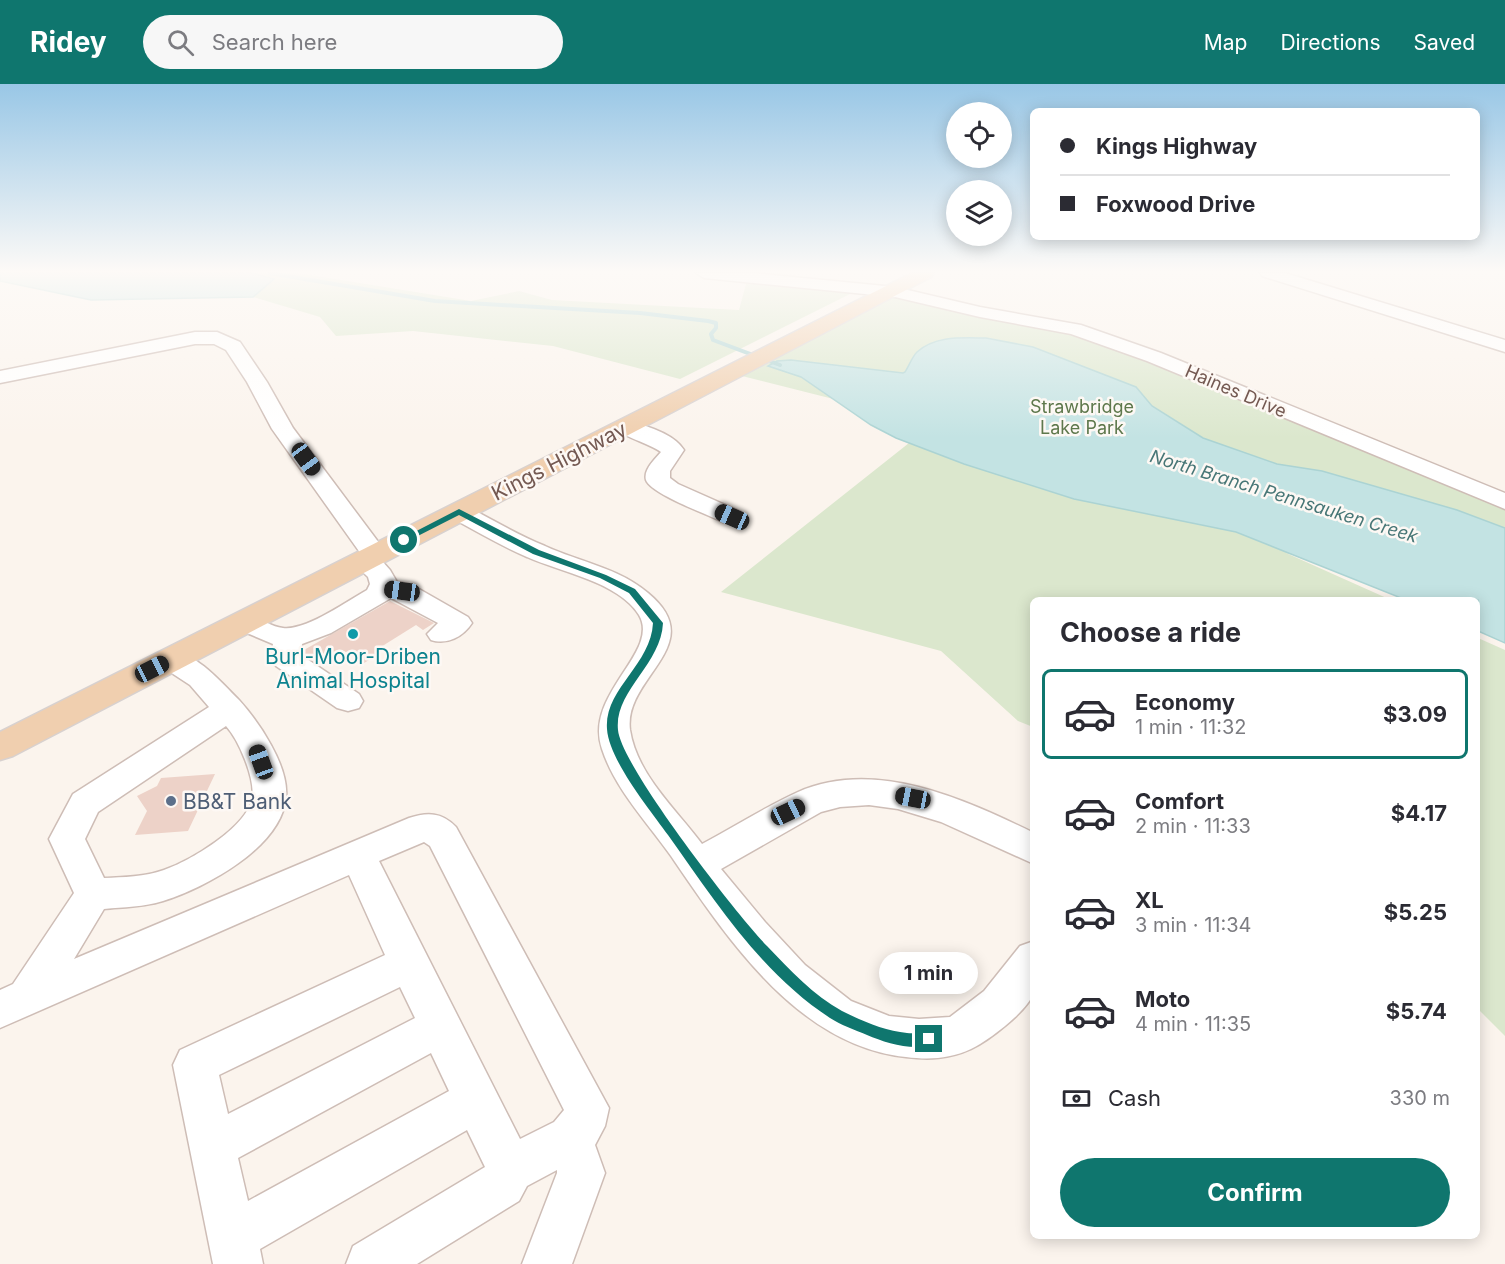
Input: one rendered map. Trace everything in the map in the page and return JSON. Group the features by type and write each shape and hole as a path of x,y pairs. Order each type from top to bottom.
{"main road":[{"name":"Kings Highway","path":"0,747 817,328"}],"street":[{"name":"Haines Drive","path":"1070,328 1114,342 1505,502"},
{"path":"1449,328 1505,346"},
{"path":"0,377 195,338 217,338 233,346 257,382 283,429 385,581 384,589 377,596 302,635 275,636 244,622"},
{"path":"626,427 657,440 673,450 658,471 658,480 670,489 732,517"},
{"path":"459,512 536,552 617,583 632,591 651,612 658,623 657,637 652,652 622,695 614,712 612,729 625,764 696,865 760,948 795,983 836,1015 883,1035 906,1039 951,1038 972,1027 990,1013 1030,963"},
{"path":"384,589 402,591 458,623 441,634"},
{"path":"288,637 286,658 348,701"},
{"path":"14,1003 93,895 162,886 195,872 227,853 255,826 269,799 266,777 244,726 201,678 171,659"},
{"path":"93,895 67,839 85,803 228,709"},
{"path":"696,865 811,801 832,794 859,791 886,793 942,807 1030,848"},
{"path":"14,1003 421,828 435,828 443,837 587,1108 582,1126 570,1138 510,1169 502,1184 371,1264"},
{"path":"358,855 510,1169"},
{"path":"409,963 195,1065 235,1251 477,1100"},
{"path":"213,1147 440,1026"},
{"path":"548,1264 581,1173 570,1138"}],"green space":[{"path":"329,328 782,328 680,379 553,346 413,331 336,336"},
{"path":"822,328 1064,328 1505,501 1505,635 1480,603 1480,597 1464,597 1350,572 1286,553 1384,597 1030,597 1030,726 1018,721 941,651 721,592 909,443 1048,490 865,407 730,373"},
{"path":"1480,639 1505,650 1505,1036 1480,1011"}],"water":[{"name":"Strawbridge Lake Park","path":"986,338 1033,347 1136,387 1152,406 1203,438 1277,464 1322,471 1457,510 1505,528 1505,643 1480,632 1480,597 1398,597 1236,532 1074,499 964,464 896,438 871,425 801,377 768,366 777,361 791,360 903,373 917,352 924,347 941,340"}],"building":[{"name":"Burl-Moor-Driben Animal Hospital","path":"390,601 434,623 423,630 416,625 376,650 381,653 364,663 344,651 320,665 303,654 304,650"},
{"name":"BB&T Bank","path":"215,774 188,831 135,835 147,811 137,796 157,786 161,778"}],"waterway":[{"name":"North Branch Pennsauken Creek","path":"716,328 711,334 713,340 780,365"}],"place":[{"name":"Burl-Moor-Driben Animal Hospital","path":"353,634"},
{"name":"BB&T Bank","path":"171,801"}],"route":[{"path":"404,540 459,512 536,552 589,571 632,591 658,623 657,637 652,652 622,695 614,712 612,729 617,746 635,781 760,948 795,983 836,1015 883,1035 906,1039 929,1039"}]}
